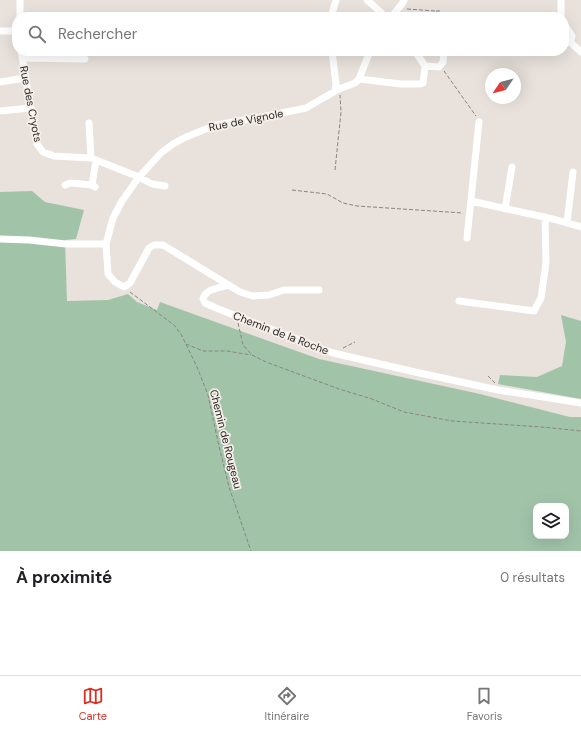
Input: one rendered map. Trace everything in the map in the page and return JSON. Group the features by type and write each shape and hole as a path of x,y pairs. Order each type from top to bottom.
{"street":[{"path":"20,0 20,12"},
{"path":"332,12 336,0"},
{"path":"367,0 380,12"},
{"path":"395,12 404,0"},
{"path":"561,0 562,12"},
{"path":"0,31 12,31"},
{"path":"569,32 572,36 572,44"},
{"path":"572,36 581,36"},
{"path":"569,41 581,52"},
{"name":"Rue des Cryots","path":"22,56 37,144 43,152 54,156 94,159 139,177 152,184 165,186"},
{"path":"38,56 85,59"},
{"path":"333,56 337,90"},
{"path":"368,56 359,79 420,84 423,83 425,66 418,56"},
{"path":"425,66 439,67 443,62 444,56"},
{"path":"0,82 25,78"},
{"name":"Rue de Vignole","path":"106,244 113,218 122,201 139,177 173,144 201,130 216,125 306,108 337,90 355,84 359,79"},
{"path":"0,111 31,108"},
{"path":"467,238 480,122"},
{"path":"65,184 70,183 93,186 94,159 89,123"},
{"path":"505,209 512,167"},
{"path":"567,223 573,172"},
{"path":"471,201 581,227"},
{"path":"459,301 534,311 541,298 546,263 544,218"},
{"path":"0,240 29,240 66,244 106,244 108,274 115,282 124,287 130,283 149,248 154,245 162,245 240,292 253,296 269,295 284,290 319,290"},
{"name":"Chemin de la Roche","path":"229,285 210,290 204,295 203,299 209,305 333,353 498,390 581,403"}],"path":[{"path":"405,12 405,8 441,12"},
{"path":"439,67 445,72 480,122"},
{"path":"335,170 341,112 337,90"},
{"path":"292,190 327,194 343,203 357,206 470,214"},
{"name":"Chemin de Rougeau","path":"124,287 174,325 186,344 208,395 229,487 251,551"},
{"path":"236,316 243,345 252,355"},
{"path":"333,353 355,342"},
{"path":"186,344 203,351 252,355 266,362 339,389 372,399 404,412 452,421 581,431"}],"green space":[{"path":"32,191 45,202 84,210 76,239 65,240 67,301 108,300 128,294 137,302 157,310 160,302 319,359 480,394 570,417 581,417 581,551 0,551 0,192"},
{"path":"561,315 581,321 581,399 498,384 500,375 537,377 562,366 566,342"}]}
